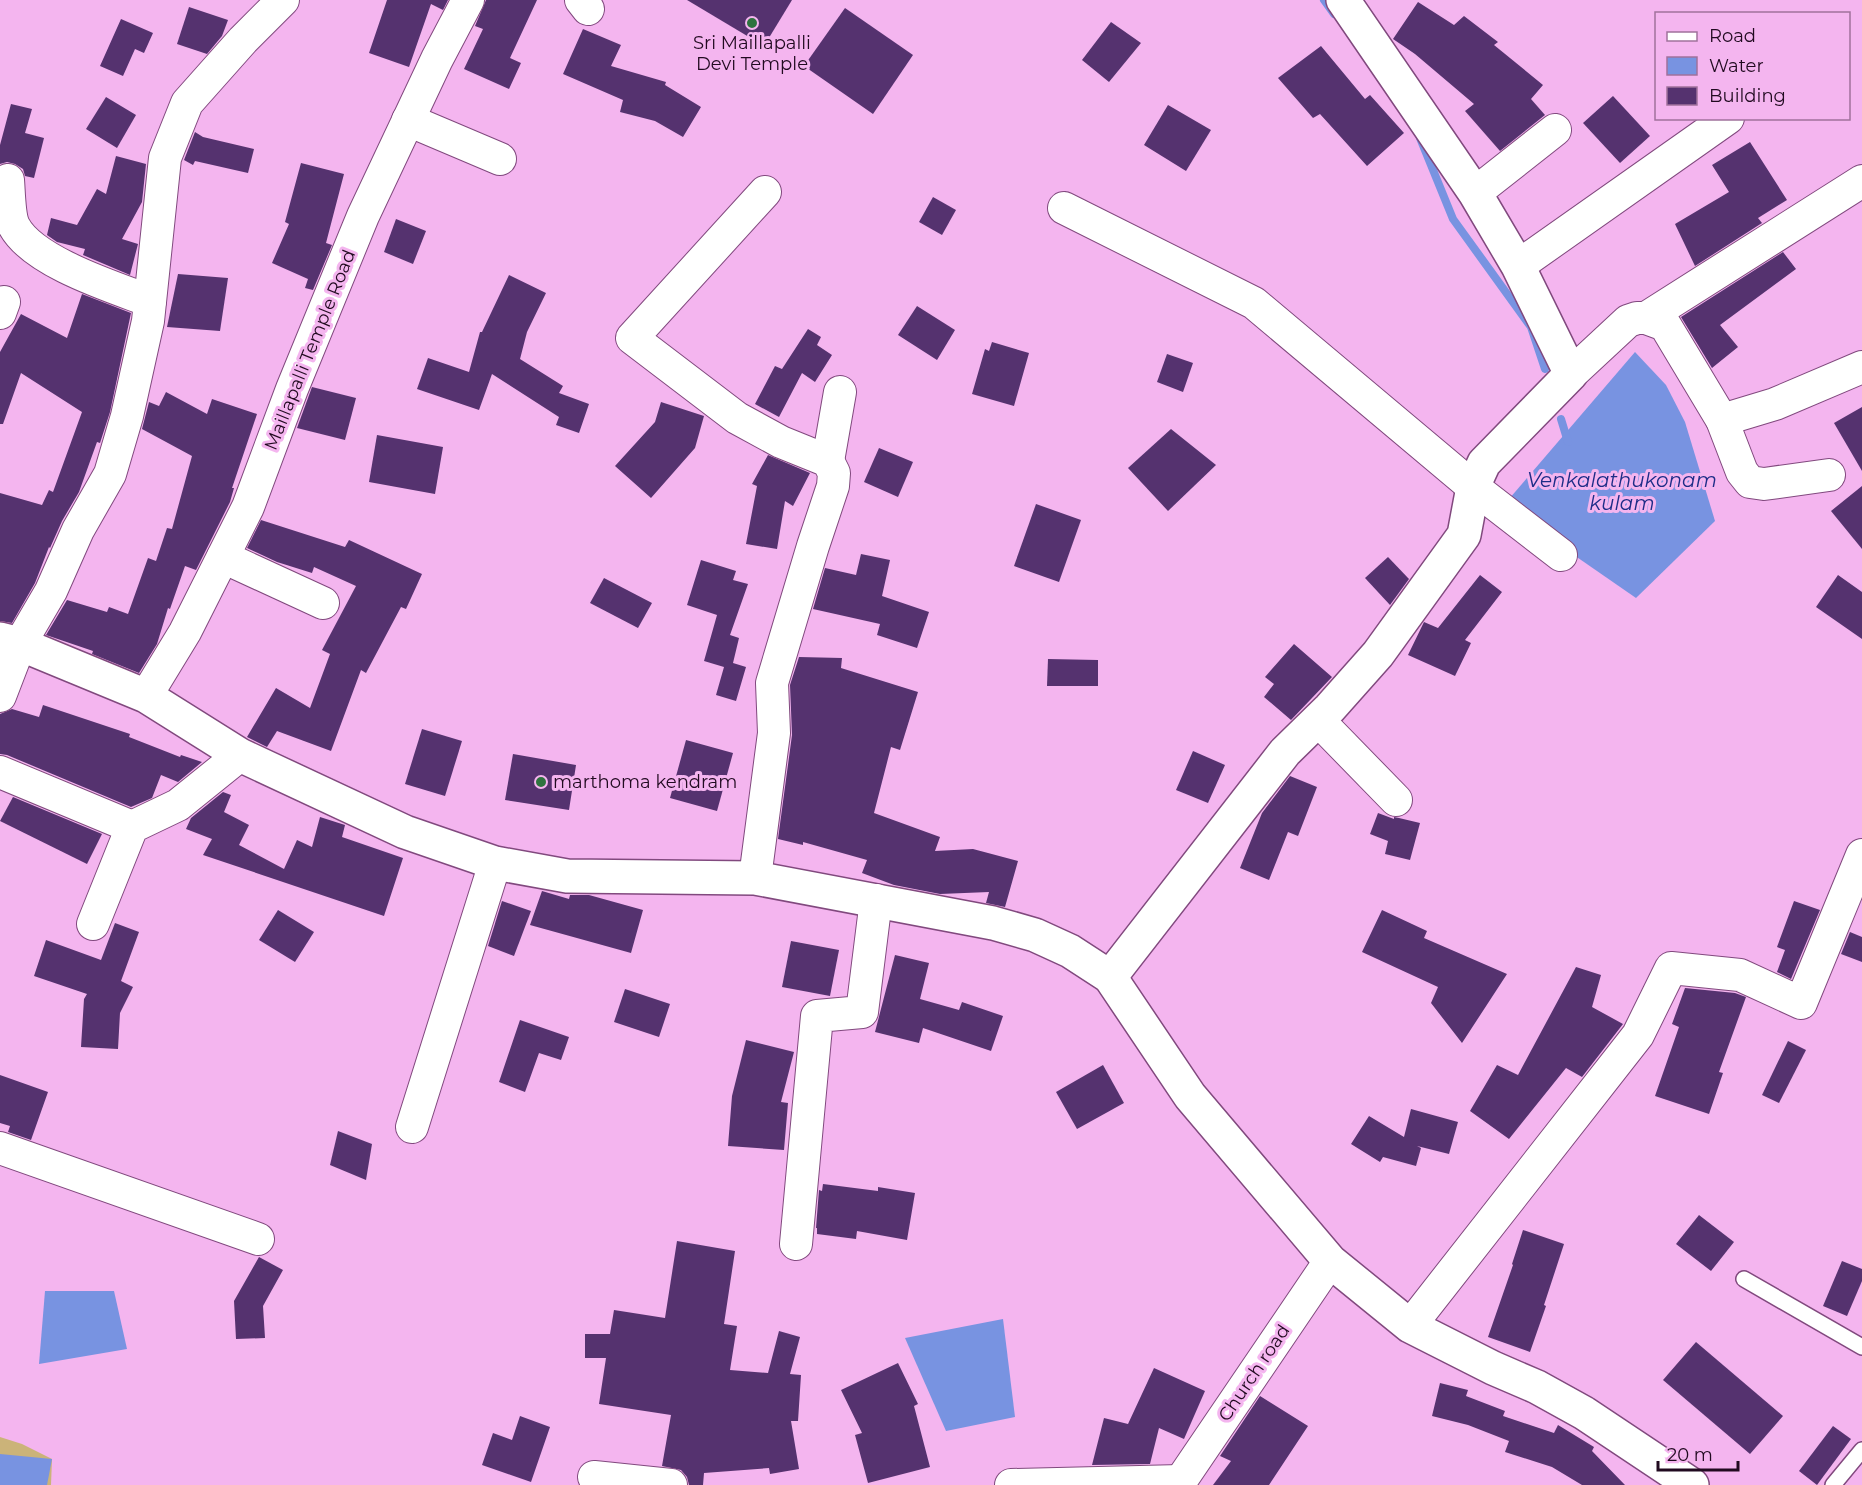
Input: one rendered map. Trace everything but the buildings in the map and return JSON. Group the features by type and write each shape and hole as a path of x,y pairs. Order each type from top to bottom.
{"main road":[{"path":"1110,977 1285,752 1318,720 1378,654 1464,535 1473,487 1484,463 1571,374 1518,266 1475,193 1343,0"},
{"path":"10,642 146,696 240,755 405,832 495,864 567,876 755,878 993,923 1035,935 1070,951 1110,977 1190,1096 1330,1261 1410,1326 1493,1368 1537,1386 1575,1408 1692,1485"}],"street":[{"path":"0,696 10,642 51,591 78,530 110,474 127,416 148,321 165,158 187,103 243,40 283,0"},
{"name":"Maillapalli Temple Road","path":"146,696 185,632 248,507 292,389 363,216 468,0"},
{"path":"408,120 500,159"},
{"path":"1518,266 1725,120"},
{"path":"1475,193 1556,130"},
{"path":"8,180 13,225 32,247 74,271 150,301"},
{"path":"1646,318 1862,181"},
{"path":"765,192 632,338 737,418 781,442 828,460"},
{"path":"1064,208 1254,303 1473,487 1561,555"},
{"path":"1571,374 1628,321 1646,318 1665,325 1722,420 1742,472 1750,482 1764,484 1829,475"},
{"path":"1722,420 1774,404 1862,367"},
{"path":"755,878 774,733 772,683 833,486 834,473 828,460 840,392"},
{"path":"223,558 323,603"},
{"path":"1318,720 1396,800"},
{"path":"93,924 132,827 178,805 240,755"},
{"path":"0,772 132,827"},
{"path":"1410,1326 1638,1035 1671,968 1740,975 1801,1003 1862,855"},
{"path":"412,1127 495,864"},
{"path":"796,1244 818,1016 861,1012 876,900"},
{"path":"0,1148 258,1239"},
{"name":"Church road","path":"1179,1483 1330,1261"},
{"path":"594,1477 671,1485"},
{"path":"1011,1485 1179,1483"}],"lane":[{"path":"1744,1279 1862,1347"},
{"path":"1833,1485 1862,1450"}],"shaded area":[{"path":"0,1437 22,1444 52,1459 51,1485 0,1485"}],"water":[{"name":"Venkalathukonam kulam","path":"1635,352 1666,385 1685,422 1715,521 1636,598 1503,506"},
{"path":"45,1291 114,1291 127,1349 39,1364"},
{"path":"1003,1319 1015,1417 946,1431 905,1338"},
{"path":"0,1454 52,1459 47,1485 0,1485"}],"waterway":[{"path":"1324,0 1334,14"},
{"path":"1420,138 1453,219 1531,327 1545,369"},
{"path":"1561,419 1568,442"}],"place":[{"name":"Sri Maillapalli Devi Temple","path":"752,23"},
{"name":"marthoma kendram","path":"541,782"}]}
